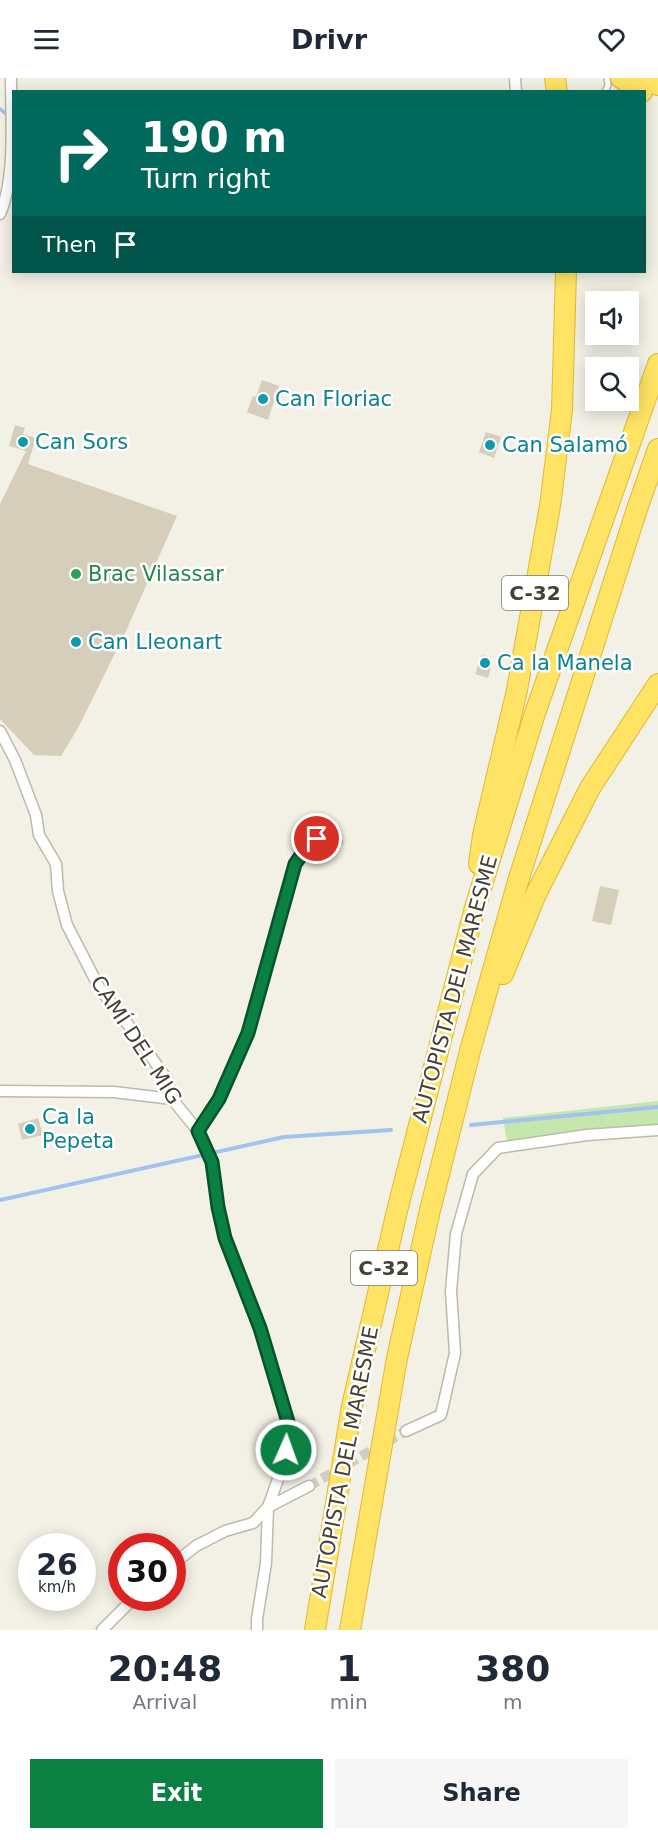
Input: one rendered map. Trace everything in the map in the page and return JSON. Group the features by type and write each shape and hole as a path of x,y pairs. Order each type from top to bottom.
{"highway":[{"path":"636,87 658,85"},
{"name":"C-32","path":"474,911 483,835 517,690 550,506 562,410 566,273"},
{"name":"AUTOPISTA DEL MARESME","path":"315,1630 352,1406 397,1211 474,911 535,713 658,364"},
{"name":"AUTOPISTA DEL MARESME","path":"350,1630 397,1358 430,1210 470,1051 519,878 658,449"},
{"path":"470,1051 536,894 590,788 658,684"}],"street":[{"path":"0,214 5,203 9,168 11,78"},
{"name":"CAMÍ DEL MIG","path":"0,731 15,760 36,815 39,835 56,864 58,891 67,925 100,989 168,1081 172,1099 198,1131 212,1162 225,1238 260,1328 291,1432 282,1468 268,1507 266,1563 257,1630"},
{"path":"0,1091 114,1092 172,1099"},
{"path":"406,1431 441,1415 455,1353 451,1291 456,1234 473,1174 498,1148 587,1135 653,1130"},
{"path":"186,1554 225,1531 254,1523 268,1507 309,1486"},
{"path":"102,1630 121,1611"}],"lane":[{"path":"198,1131 219,1099 248,1033 295,864 307,847 317,839 339,842"}],"green space":[{"path":"658,1101 658,1124 507,1141 503,1118"}],"building":[{"name":"Can Floriac","path":"262,380 279,386 268,420 247,412"},
{"name":"Brac Vilassar","path":"15,425 25,428 23,434 36,438 28,464 177,516 126,631 78,728 61,756 34,755 0,719 0,504 26,451 9,446"},
{"name":"Can Salamó","path":"486,432 501,437 494,458 479,452"},
{"name":"Ca la Manela","path":"482,655 491,658 488,678 475,674"},
{"path":"600,886 619,890 611,925 592,921"},
{"name":"Ca la Pepeta","path":"38,1118 43,1135 22,1140 18,1124"}],"waterway":[{"path":"0,109 8,115"},
{"path":"471,1125 658,1107"},
{"path":"0,1200 284,1137 391,1130"}],"tunnel":[{"path":"309,1486 406,1431"}],"place":[{"name":"Can Floriac","path":"263,399"},
{"name":"Can Sors","path":"23,442"},
{"name":"Can Salamó","path":"490,445"},
{"name":"Brac Vilassar","path":"76,574"},
{"name":"Can Lleonart","path":"76,642"},
{"name":"Ca la Manela","path":"485,663"},
{"name":"Ca la Pepeta","path":"30,1129"}],"route":[{"path":"286,1450 291,1432 260,1328 225,1238 214,1186 212,1162 198,1131 219,1099 248,1033 295,864 307,847 317,839"}]}
